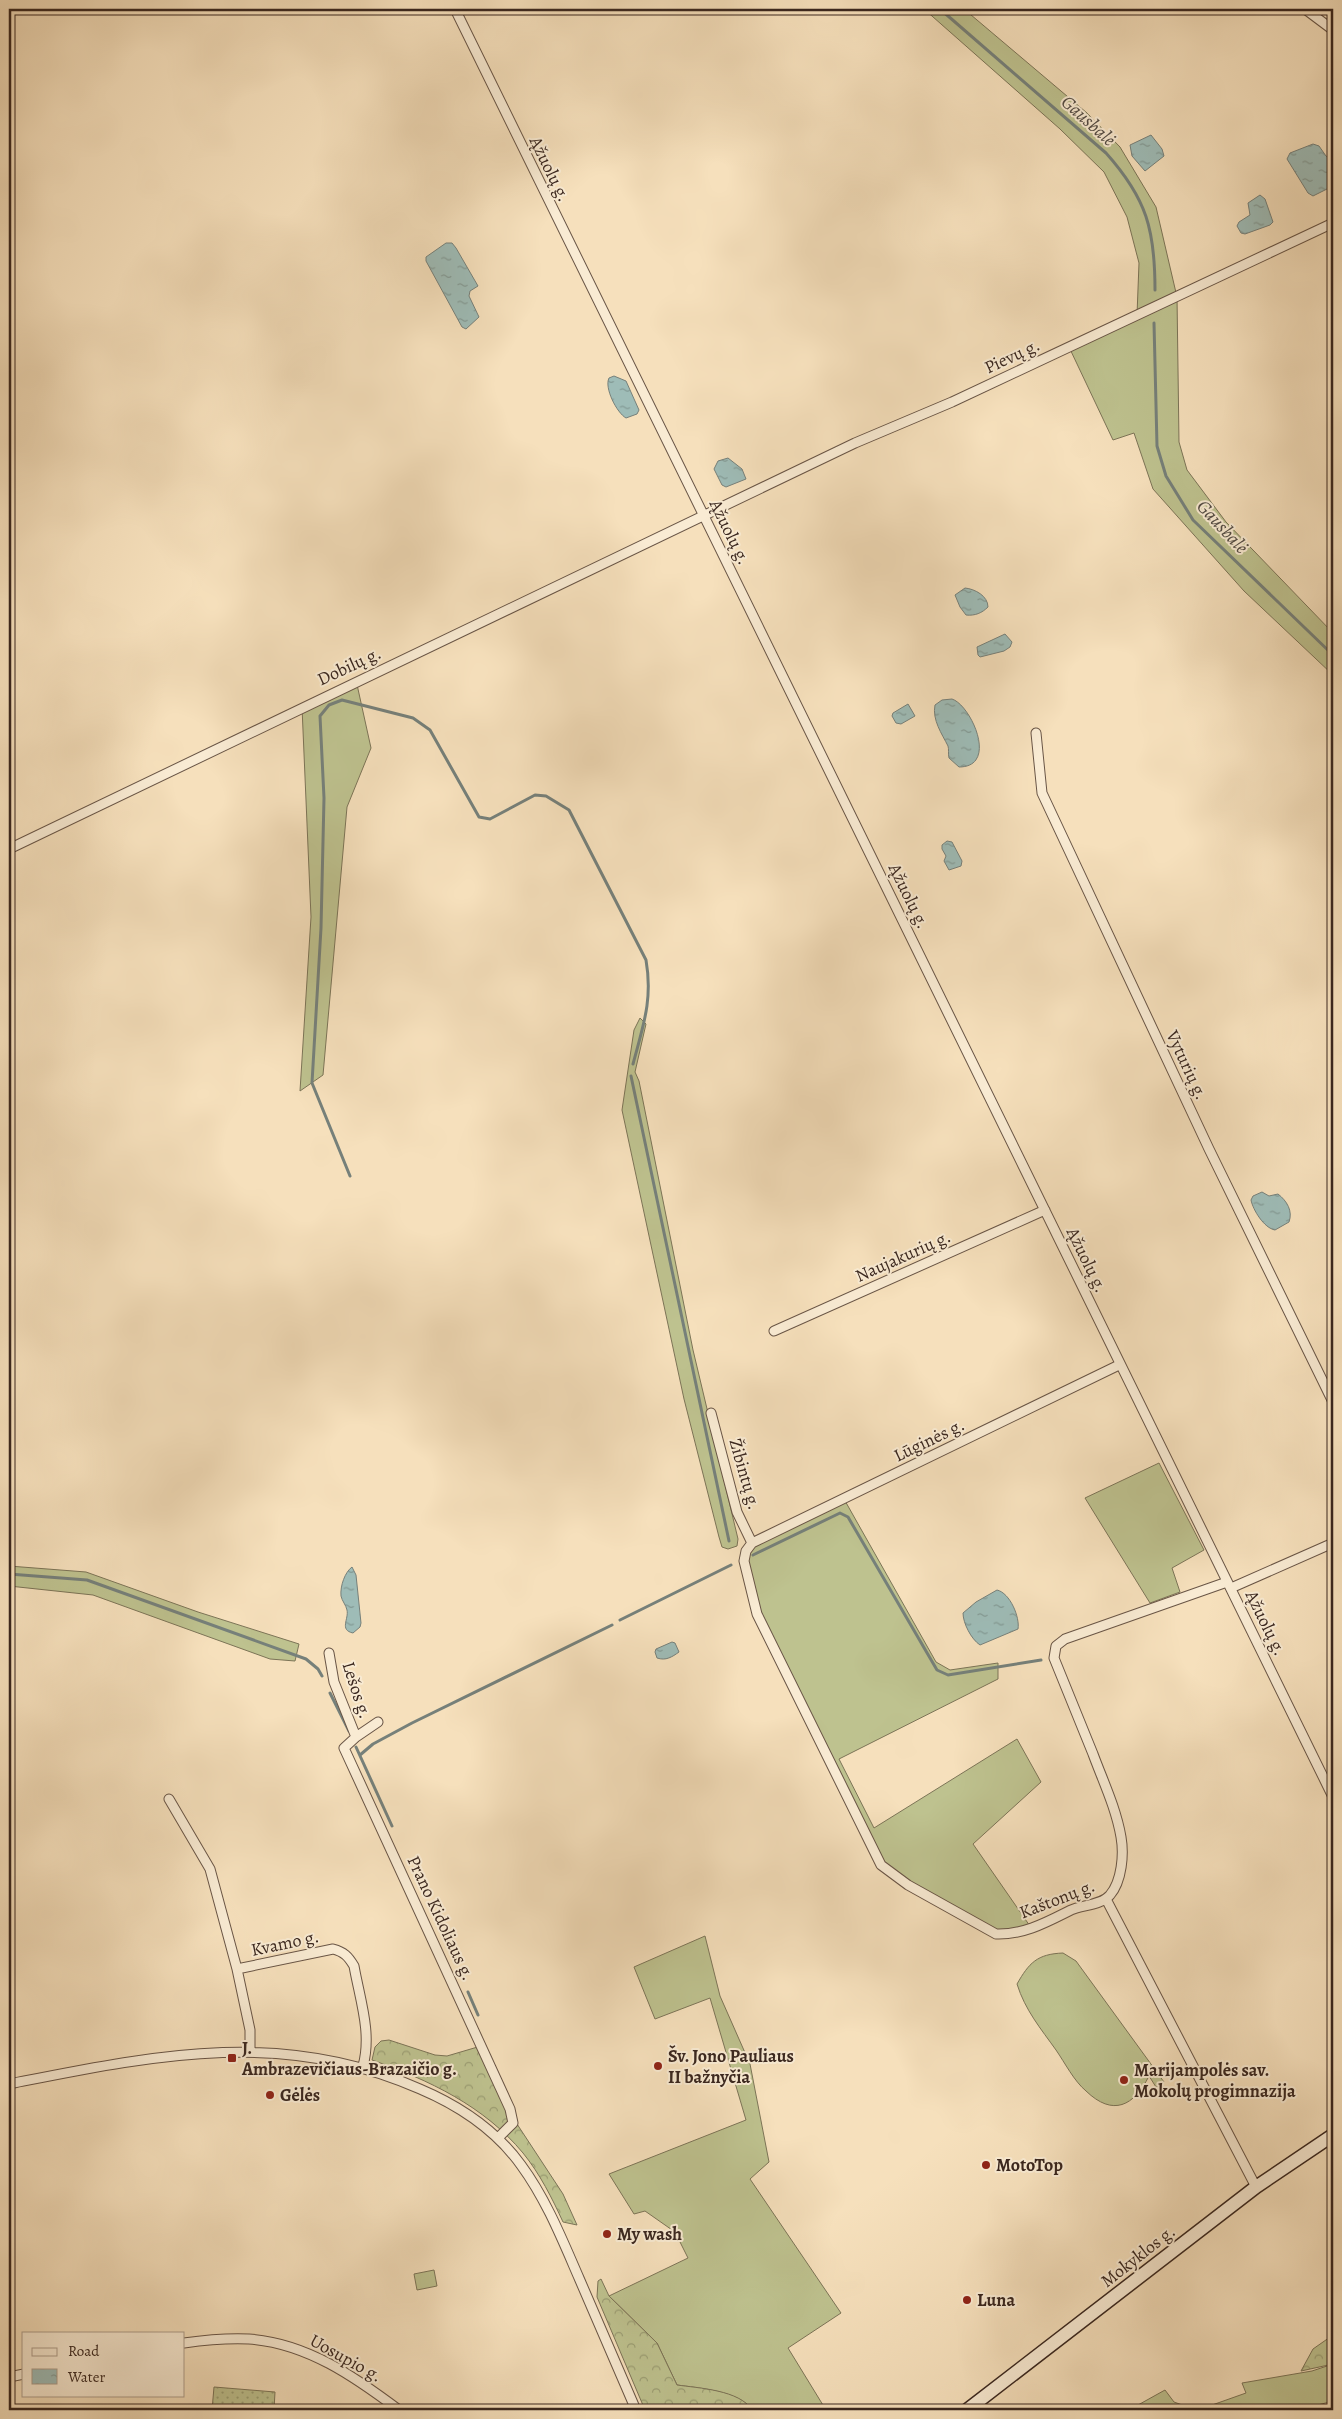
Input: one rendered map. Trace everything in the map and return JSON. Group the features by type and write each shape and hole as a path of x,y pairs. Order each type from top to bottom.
{"main road":[{"name":"Mokyklos g.","path":"967,2410 1256,2187 1333,2135"}],"street":[{"name":"Ąžuolų g.","path":"455,9 537,180 705,517 1045,1210 1119,1365 1333,1797"},
{"path":"1305,9 1333,30"},
{"name":"Pievų g.","path":"705,517 855,443 961,398 1333,223"},
{"name":"Dobilų g.","path":"9,849 356,680 705,517"},
{"name":"Vyturių g.","path":"1036,733 1042,793 1209,1148 1333,1402"},
{"name":"Naujakurių g.","path":"774,1331 1045,1210"},
{"name":"Lūginės g.","path":"752,1543 1119,1365"},
{"name":"Žibintų g.","path":"711,1413 737,1512 752,1543"},
{"name":"Kaštonų g.","path":"752,1543 746,1551 744,1561 757,1614 881,1865 908,1885 996,1934 1009,1934 1032,1929 1080,1906 1106,1899 1111,1895 1121,1866 1121,1836 1106,1788 1054,1658 1056,1646 1072,1636 1229,1585 1333,1543"},
{"name":"Lešos g.","path":"329,1653 334,1682 356,1737"},
{"path":"356,1737 378,1722"},
{"name":"Prano Kidoliaus g.","path":"356,1737 344,1748 510,2109 513,2123 498,2138"},
{"name":"Kvamo g.","path":"170,1798 210,1869 238,1969 333,1949 343,1952 354,1966 367,2034 368,2046 363,2066"},
{"path":"1106,1899 1256,2187"},
{"path":"238,1969 250,2030 250,2051"},
{"path":"9,2084 175,2054 250,2051 294,2055 363,2066 441,2098 474,2118 498,2138 522,2166 542,2198 636,2410"},
{"name":"Uosupio g.","path":"185,2343 247,2339 286,2345 330,2363 400,2410"},
{"path":"9,2377 22,2374"}],"green space":[{"path":"924,9 964,9 1087,113 1120,147 1156,207 1177,297 1179,442 1187,470 1226,522 1333,633 1333,675 1244,591 1153,489 1134,433 1113,440 1069,347 1137,315 1139,263 1127,217 1104,172 1060,129"},
{"path":"356,680 371,748 347,807 323,1075 300,1091 311,917 302,707"},
{"path":"640,1018 646,1024 635,1072 639,1081 693,1350 738,1539 737,1546 728,1549 722,1547 719,1537 684,1399 622,1110 634,1030"},
{"path":"1159,1463 1204,1550 1172,1568 1180,1592 1150,1603 1085,1498"},
{"path":"844,1499 936,1662 950,1670 998,1663 998,1679 839,1759 874,1828 1017,1739 1041,1782 973,1844 1032,1929 996,1934 881,1865 757,1614 746,1551"},
{"path":"9,1566 86,1572 198,1612 299,1644 295,1661 270,1659 93,1595 9,1586"},
{"path":"705,1936 720,1996 750,2064 769,2162 750,2179 841,2313 788,2348 826,2410 752,2410 738,2398 729,2395 707,2389 677,2385 657,2343 609,2296 688,2258 675,2232 645,2211 634,2214 609,2174 746,2120 710,1998 655,2019 634,1967"},
{"path":"1063,1953 1076,1961 1164,2082 1156,2087 1149,2076 1137,2095 1130,2101 1114,2106 1096,2099 1086,2091 1070,2072 1034,2019 1024,2002 1017,1984 1026,1970 1035,1961 1047,1955"},
{"path":"389,2040 435,2055 447,2056 481,2046 517,2124 563,2194 577,2225 563,2222 535,2169 508,2136 491,2121 454,2096 435,2086 372,2060 375,2047 381,2041"},
{"path":"434,2270 437,2286 417,2290 414,2274"},
{"path":"601,2279 609,2296 657,2343 677,2385 729,2394 746,2403 752,2410 645,2410 597,2297 598,2281"},
{"path":"1333,2335 1333,2364 1301,2371 1313,2349"},
{"path":"1333,2364 1333,2401 1299,2410 1198,2410 1246,2393 1242,2383 1312,2371"},
{"path":"214,2387 275,2392 274,2410 212,2410"},
{"path":"1165,2390 1174,2402 1196,2410 1129,2410"}],"water":[{"path":"1151,135 1162,149 1164,156 1145,171 1132,156 1130,145"},
{"path":"1313,144 1319,146 1326,156 1333,161 1333,186 1313,196 1308,193 1287,159 1290,153"},
{"path":"1260,195 1265,199 1273,222 1270,225 1245,234 1241,233 1237,226 1239,222 1250,215 1248,203"},
{"path":"446,243 452,243 456,248 478,286 470,291 469,296 479,317 466,329 462,327 426,261 426,257"},
{"path":"614,376 626,381 639,410 637,414 626,418 615,406 608,388 609,378"},
{"path":"728,458 742,469 746,479 726,487 722,485 714,469 718,461"},
{"path":"965,588 983,596 988,607 978,614 966,615 955,595"},
{"path":"1005,634 1012,642 1010,647 1004,651 980,657 978,655 977,647"},
{"path":"952,699 967,712 978,735 979,747 977,757 971,764 959,767 949,758 948,746 938,727 934,711 935,705 942,700"},
{"path":"908,704 915,716 901,724 896,723 892,716 893,713"},
{"path":"947,841 952,842 962,861 961,866 949,870 944,861 946,856 942,849 942,845"},
{"path":"1262,1192 1269,1196 1278,1194 1284,1200 1290,1210 1289,1222 1275,1230 1263,1222 1254,1209 1251,1200 1253,1196"},
{"path":"352,1567 356,1575 361,1623 360,1627 353,1633 349,1632 345,1627 347,1610 341,1592 345,1576"},
{"path":"997,1590 1010,1600 1016,1612 1018,1629 980,1645 968,1630 963,1613 976,1602"},
{"path":"672,1642 675,1643 679,1652 666,1659 657,1658 656,1649"}],"waterway":[{"name":"Gausbalė","path":"940,9 1106,153 1120,170 1131,185 1146,216 1153,250 1155,290"},
{"name":"Gausbalė","path":"1154,323 1157,446 1166,476 1193,520 1333,655"},
{"path":"350,1176 312,1083 321,928 324,798 320,716 329,705 342,700 413,718 430,730 479,817 490,819 535,795 546,796 569,810 646,960 648,1000 633,1064"},
{"path":"631,1076 729,1541"},
{"path":"753,1555 840,1513 848,1517 937,1670 948,1675 1041,1660"},
{"path":"620,1620 731,1565"},
{"path":"9,1574 87,1580 306,1659 318,1669 322,1676"},
{"path":"360,1755 373,1744 412,1723 612,1625"},
{"path":"330,1693 349,1731"},
{"path":"356,1747 392,1826"},
{"path":"468,1992 478,2015"}],"place":[{"name":"J. Ambrazevičiaus-Brazaičio g.","path":"232,2058"},
{"name":"Šv. Jono Pauliaus II bažnyčia","path":"658,2066"},
{"name":"Marijampolės sav. Mokolų progimnazija","path":"1124,2080"},
{"name":"Gėlės","path":"270,2095"},
{"name":"MotoTop","path":"986,2165"},
{"name":"My wash","path":"607,2234"},
{"name":"Luna","path":"967,2300"}]}
